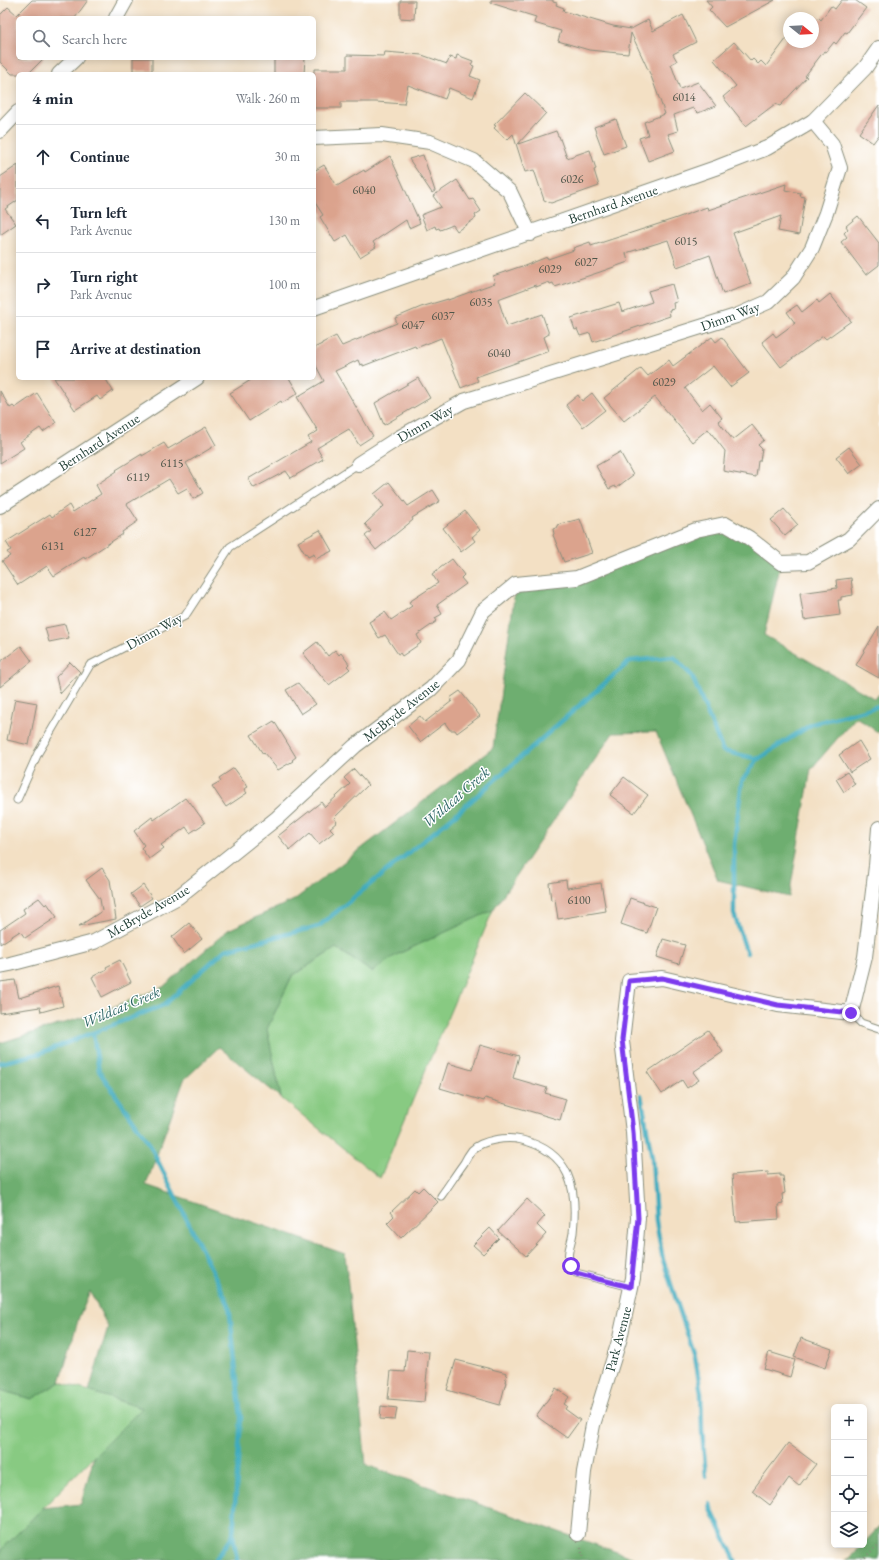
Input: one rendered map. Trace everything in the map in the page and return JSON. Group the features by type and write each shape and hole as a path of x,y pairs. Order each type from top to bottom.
{"street":[{"path":"117,16 126,0"},
{"name":"Bernhard Avenue","path":"316,307 530,234 767,148 813,122 865,68 879,48"},
{"path":"61,72 74,60"},
{"path":"0,131 16,114"},
{"name":"Dimm Way","path":"358,464 400,437 464,400 736,316 768,302 793,278 812,248 826,213 840,168 832,144 813,122"},
{"path":"316,138 382,135 430,142 474,161 510,192 530,234"},
{"name":"Bernhard Avenue","path":"0,506 194,380"},
{"name":"McBryde Avenue","path":"0,966 94,942 178,897 278,818 355,746 431,689 459,660 483,611 516,584 577,578 696,530 725,524 749,538 781,563 808,562 849,539 879,509"},
{"path":"851,1013 865,957 879,828"},
{"name":"Park Avenue","path":"578,1534 584,1472 593,1425 620,1338 631,1287 638,1218 633,1132 622,1040 629,981 662,978 778,1005 851,1013"}],"lane":[{"name":"Dimm Way","path":"17,800 38,753 90,666 185,616 230,547 358,464"},
{"path":"851,1013 861,1023 879,1029"},
{"path":"441,1196 473,1150 487,1142 516,1138 534,1143 545,1149 557,1159 566,1171 573,1192 573,1234 568,1249 568,1258 571,1266 576,1273 631,1287"}],"path":[{"path":"862,1560 879,1544"}],"green space":[{"path":"725,524 781,563 764,635 875,699 879,694 879,733 856,717 811,769 789,897 718,880 656,732 613,733 493,910 396,955 372,972 336,948 292,976 267,1029 281,1098 219,1047 184,1080 146,1185 345,1254 366,1465 640,1560 0,1560 0,1551 43,1508 81,1504 94,1456 142,1408 89,1391 108,1327 90,1291 79,1317 60,1382 32,1399 0,1390 0,1043 103,1011 163,987 228,930 294,900 493,748 516,584 577,578"},
{"path":"493,910 380,1178 281,1098 267,1029 292,976 336,948 372,972 396,955"},
{"path":"60,1382 142,1408 0,1551 0,1390 32,1399"},
{"path":"879,1527 879,1560 846,1560 850,1558 859,1548 867,1548 867,1540"}],"building":[{"path":"32,0 88,0 76,16 16,16 16,60 42,60 30,72 16,72 16,74 12,74 0,62 0,15 8,7 17,15"},
{"path":"491,0 553,0 553,2 557,3 556,5 564,8 563,11 613,26 631,29 648,20 653,31 683,15 696,42 673,54 677,61 671,64 680,89 698,82 716,106 698,113 693,108 674,115 678,131 668,134 675,151 648,161 639,138 648,135 644,122 665,114 651,76 631,33 628,54 589,50 558,41 561,31 534,23 536,17 491,3"},
{"path":"706,0 775,0 725,27 709,10 712,7"},
{"path":"842,0 855,0 866,8 847,33 845,32 836,44 834,42 826,52 824,51 805,76 807,77 780,106 775,104 746,126 723,97 736,86 714,60 734,42 751,61 753,59 758,64 761,61 766,66 783,43 783,48 819,48 819,18 821,20 831,6 835,9"},
{"path":"400,1 415,1 414,19 400,18"},
{"path":"385,52 422,55 447,64 450,57 456,59 457,55 473,61 471,65 474,66 470,76 480,80 473,98 449,88 445,99 408,85 404,104 341,102 341,108 316,108 316,72 314,72 314,69 347,69 347,55 384,56"},
{"path":"133,60 152,60 152,71 133,71"},
{"path":"274,60 305,60 304,72 274,72"},
{"path":"525,93 546,113 518,144 556,131 567,158 590,150 596,169 594,170 599,186 551,203 544,200 534,170 525,172 513,134 507,140 494,128 496,126 494,125"},
{"path":"879,105 879,135 873,143 859,133"},
{"path":"616,119 626,146 604,154 594,127"},
{"path":"423,155 435,191 432,193 409,159"},
{"path":"390,156 420,223 409,228 406,220 373,242 376,247 360,257 347,235 335,242 320,217 323,215 316,204 316,170 324,165 337,186 364,170 365,172"},
{"path":"16,166 16,201 5,209 16,224 0,235 0,177"},
{"path":"457,180 470,200 473,199 481,211 475,215 476,218 457,231 453,225 440,230 439,228 436,229 435,226 427,230 421,215 441,207 433,196"},
{"path":"786,184 785,190 801,193 800,196 805,197 799,235 778,231 781,216 733,233 751,284 723,294 710,255 677,267 668,240 626,253 628,262 600,272 555,287 553,283 550,284 549,282 536,287 536,285 498,299 507,326 542,314 549,334 544,337 549,351 476,377 478,381 461,388 441,338 416,348 415,346 363,366 363,364 360,365 358,360 335,371 373,436 359,445 349,429 317,448 323,459 291,478 286,471 254,488 248,479 311,442 308,437 318,431 297,397 324,381 316,366 316,347 322,343 336,336 342,346 397,323 395,318 421,307 448,300 495,283 493,276 547,257 548,259 574,250 573,248 590,242 591,246 707,207 708,210"},
{"path":"858,216 879,243 879,265 866,275 841,242 847,237 844,233 848,229 846,226"},
{"path":"672,284 677,302 673,303 674,309 669,310 670,316 593,342 590,333 580,336 577,329 575,330 571,318 619,303 622,312 652,302 648,291"},
{"path":"830,294 851,321 826,339 823,336 781,367 762,342 773,333 776,337 795,323 787,312 797,305 802,312 817,300 819,303"},
{"path":"712,337 716,342 722,337 749,373 730,387 713,366 685,388 702,410 710,403 722,418 718,421 733,440 752,425 764,440 758,445 762,449 760,461 758,461 756,477 723,471 725,451 708,429 692,442 655,397 624,421 604,398 641,368 648,376 669,360 673,366"},
{"path":"418,378 430,398 384,425 375,403"},
{"path":"55,380 106,380 113,391 100,400 97,396 75,410"},
{"path":"251,380 290,380 298,393 282,403 281,401 249,421 230,393"},
{"path":"0,391 10,408 13,406 15,408 37,393 56,423 43,432 40,428 20,442 24,448 0,463"},
{"path":"592,393 605,410 583,427 566,405 578,395 582,401"},
{"path":"206,427 216,445 186,463 203,493 193,499 187,488 178,493 169,479 127,504 138,521 122,532 123,534 85,559 84,557 54,576 47,566 18,585 2,561 10,556 7,552 11,550 6,542 50,514 52,517 69,505 73,512 101,494 96,485 117,471 116,470 142,454 142,456 164,443 168,449"},
{"path":"849,447 862,464 849,474 836,457"},
{"path":"620,452 633,475 616,488 615,486 609,489 596,466"},
{"path":"389,482 408,506 433,490 440,501 412,518 413,520 376,550 365,536 371,531 365,524 384,506 374,494"},
{"path":"784,509 798,525 785,536 771,520"},
{"path":"465,511 480,530 472,537 475,541 461,552 443,528"},
{"path":"580,519 592,553 564,562 553,535 553,529 558,527 557,525"},
{"path":"320,530 332,551 316,559 314,554 308,557 298,542"},
{"path":"452,559 464,575 461,578 466,584 437,605 442,614 435,618 437,621 417,635 421,643 402,656 400,653 398,654 385,635 379,638 369,622 385,612 391,620 412,606 409,602 438,583 432,574"},
{"path":"851,578 853,595 841,597 841,600 838,600 840,615 804,620 800,593 837,588 836,580"},
{"path":"65,624 69,638 49,642 45,628"},
{"path":"879,626 879,678 856,665"},
{"path":"317,642 328,656 335,650 339,655 341,653 349,664 347,666 350,669 329,685 303,653"},
{"path":"21,646 32,661 0,687 0,662"},
{"path":"70,662 80,672 60,694 56,677"},
{"path":"298,683 316,704 301,714 286,690"},
{"path":"460,691 480,716 457,733 455,730 450,730 445,723 420,742 408,726 420,716 425,722 452,701 450,698"},
{"path":"15,699 37,703 29,745 7,740"},
{"path":"274,721 296,757 292,760 293,761 278,770 264,753 263,754 251,735"},
{"path":"859,741 870,759 850,772 839,755"},
{"path":"234,768 248,787 244,789 247,793 226,807 212,786 221,781 219,778"},
{"path":"354,769 368,785 334,818 337,822 330,828 334,832 319,844 310,833 290,850 278,836 321,802 325,807 350,784 344,778"},
{"path":"847,772 855,784 844,792 836,779"},
{"path":"624,777 648,795 634,813 610,795"},
{"path":"185,798 189,803 190,802 205,823 190,833 186,827 161,845 164,848 149,859 141,848 144,845 134,831 152,817 154,820"},
{"path":"102,868 110,880 116,919 79,926 102,911 100,899 86,880"},
{"path":"566,880 567,888 601,883 606,911 558,919 555,899 551,900 549,883"},
{"path":"143,885 152,898 140,906 131,894"},
{"path":"39,898 45,905 47,903 57,917 25,938 20,931 0,944 0,930 25,913 23,909"},
{"path":"630,898 656,907 647,933 621,924"},
{"path":"189,923 202,939 184,954 172,937"},
{"path":"663,939 685,945 679,964 657,957"},
{"path":"120,960 131,982 102,997 92,977 107,969 106,967"},
{"path":"15,980 19,998 58,986 63,1006 41,1012 40,1007 0,1013 0,982"},
{"path":"708,1030 723,1052 693,1072 699,1080 687,1088 682,1080 662,1094 647,1072"},
{"path":"480,1045 519,1056 513,1078 547,1088 545,1093 566,1099 560,1120 485,1098 484,1101 440,1088 448,1063 472,1070"},
{"path":"768,1172 768,1175 780,1174 780,1176 783,1176 785,1193 782,1194 783,1204 778,1205 779,1219 736,1222 732,1175"},
{"path":"423,1187 438,1202 401,1238 387,1223 394,1216 391,1212 415,1189 418,1192"},
{"path":"527,1199 545,1216 537,1225 546,1234 526,1256 498,1231"},
{"path":"490,1228 499,1238 483,1254 473,1245"},
{"path":"801,1338 832,1349 825,1368 794,1357"},
{"path":"407,1350 429,1352 424,1402 388,1399 391,1371 405,1372"},
{"path":"769,1352 795,1360 790,1377 764,1369"},
{"path":"456,1360 507,1373 500,1405 447,1390"},
{"path":"556,1388 569,1397 564,1404 567,1406 565,1409 580,1420 567,1438 536,1416"},
{"path":"381,1406 397,1408 395,1420 380,1419"},
{"path":"788,1443 816,1464 799,1486 789,1478 770,1505 752,1491"}],"waterway":[{"name":"Wildcat Creek","path":"0,1063 41,1053 164,1005 225,950 319,926 455,815 630,661 674,657 692,676 723,751 758,759 812,724 879,706"},
{"path":"747,953 734,914 734,845 742,781 758,759"},
{"path":"93,1033 99,1071 149,1143 229,1305 241,1418 233,1535 237,1560"},
{"path":"641,1095 652,1158 656,1221 663,1260 695,1357 701,1393 702,1431 706,1477"},
{"path":"710,1504 735,1560"},
{"path":"215,1560 233,1535"}],"route":[{"path":"571,1266 576,1273 631,1287 638,1218 633,1132 622,1040 629,981 662,978 778,1005 851,1013"}]}
